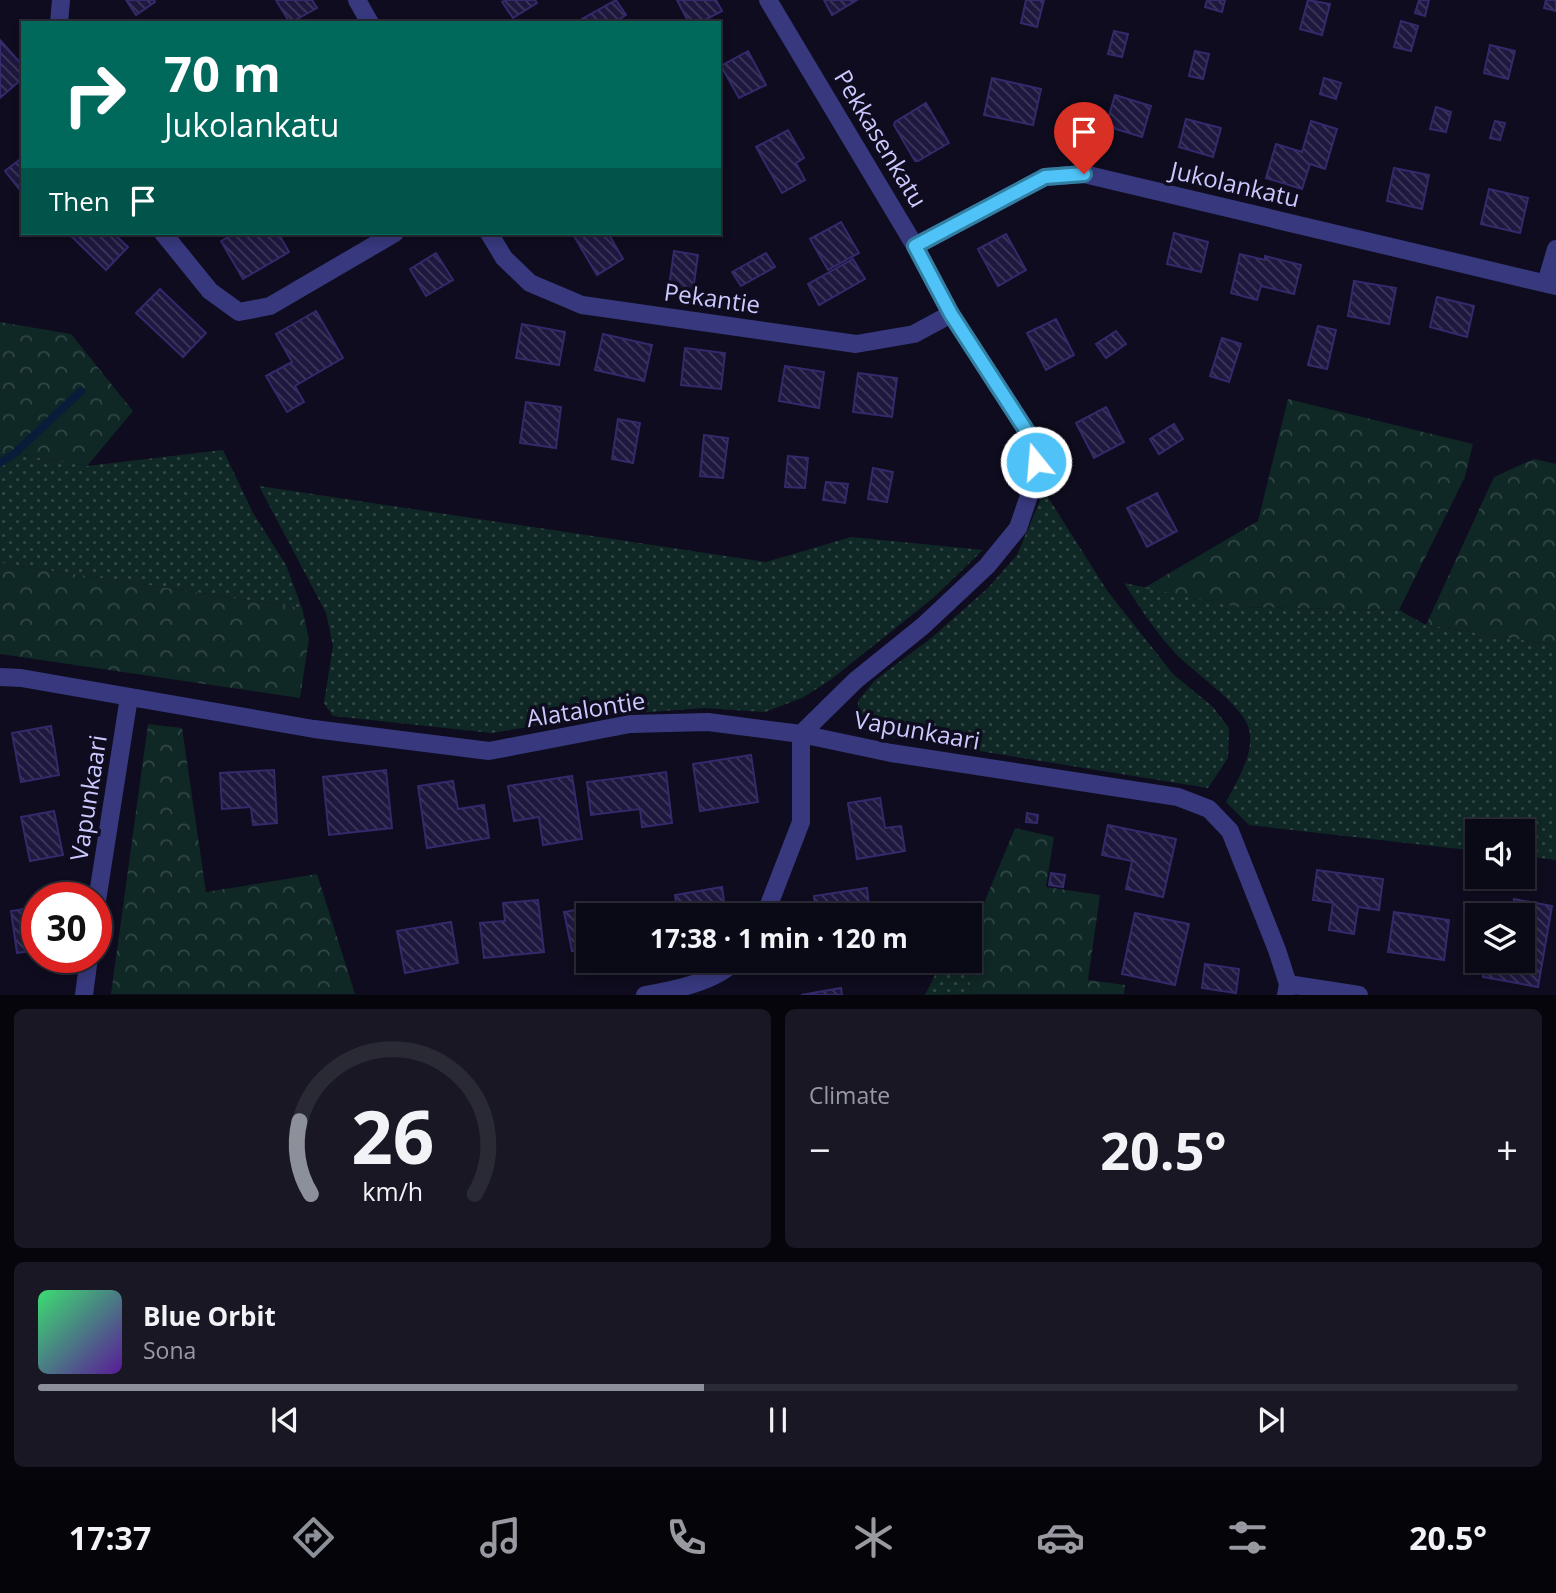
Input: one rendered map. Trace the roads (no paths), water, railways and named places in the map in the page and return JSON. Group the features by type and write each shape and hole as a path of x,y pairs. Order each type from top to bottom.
{"street":[{"path":"59,21 61,0"},
{"path":"357,0 369,21"},
{"name":"Pekkasenkatu","path":"768,0 915,246 951,314 1037,447 1035,478 1018,527 987,566 923,626 856,680 801,734"},
{"name":"Jukolankatu","path":"915,246 1045,177 1084,174 1551,284"},
{"path":"165,235 210,291 239,312 270,306 392,235"},
{"name":"Pekantie","path":"490,235 504,258 530,283 582,305 856,344 914,334 951,314"},
{"path":"1551,284 1556,249"},
{"name":"Alatalontie","path":"0,677 21,678 314,729 489,751 630,724 708,722 801,734"},
{"name":"Vapunkaari","path":"100,882 129,697"},
{"path":"770,903 802,822 801,734"},
{"name":"Vapunkaari","path":"801,734 891,752 1178,797 1209,809 1230,831 1277,950 1287,989"},
{"path":"84,995 87,973"},
{"path":"645,995 698,982 719,973"},
{"path":"1287,989 1359,995"}],"waterway":[{"path":"0,463 15,453 81,391"}]}
